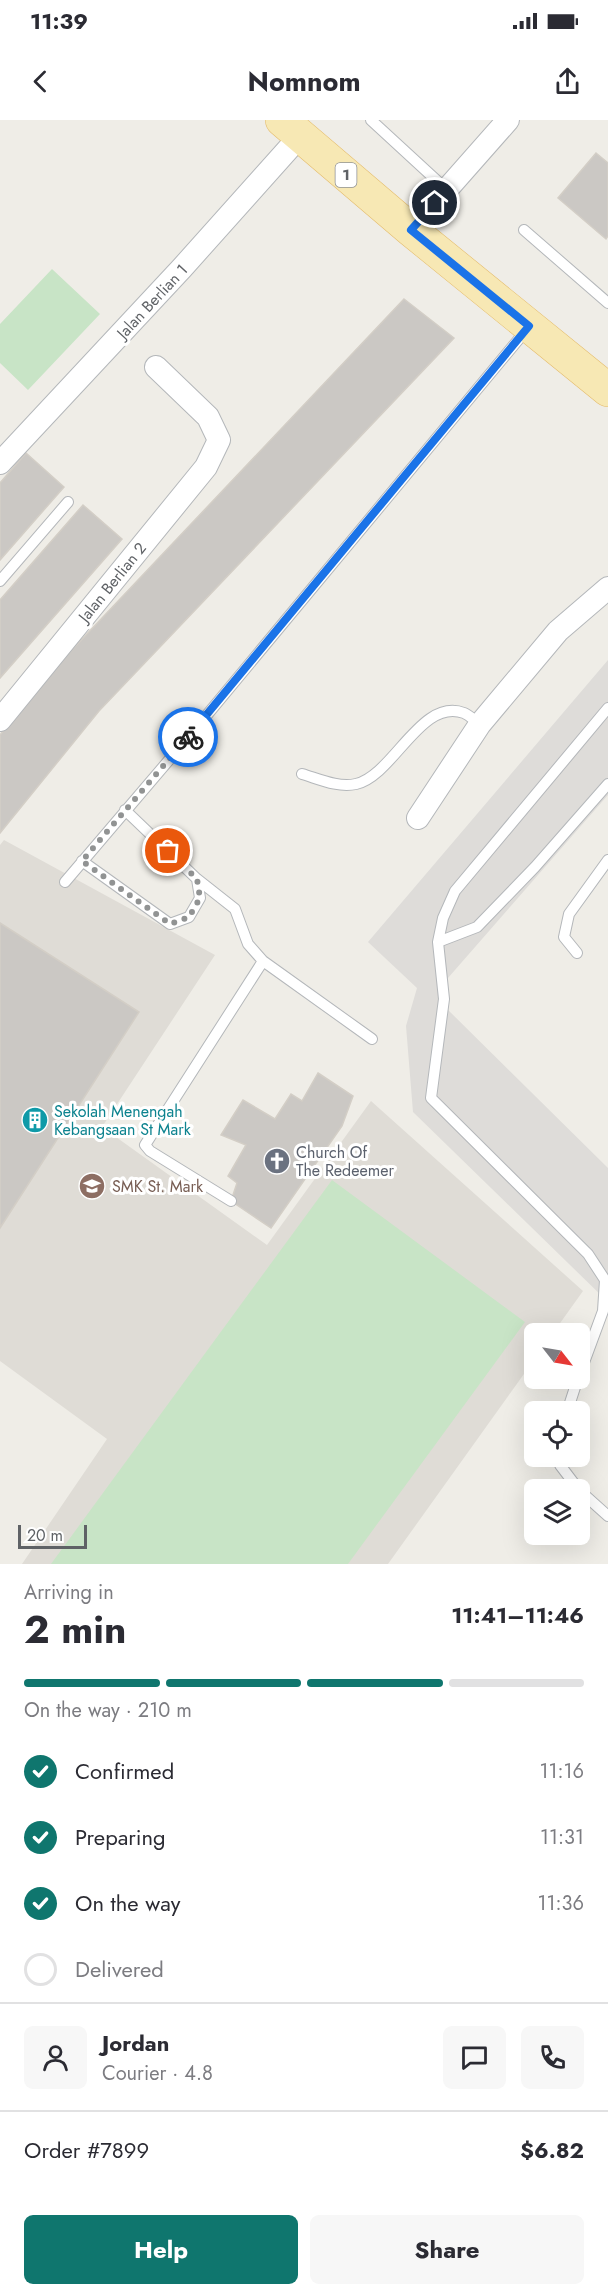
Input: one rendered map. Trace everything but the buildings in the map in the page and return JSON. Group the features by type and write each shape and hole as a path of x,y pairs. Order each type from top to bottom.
{"main road":[{"name":"1","path":"291,128 411,230 608,390"}],"street":[{"path":"411,230 508,120"},
{"name":"Jalan Berlian 1","path":"0,463 182,268 291,128"},
{"name":"Jalan Berlian 2","path":"0,720 206,467 219,440 208,417 156,367"},
{"path":"418,818 480,724 558,632 608,588"}],"lane":[{"path":"371,120 447,190"},
{"path":"524,230 608,303"},
{"path":"65,882 207,715 529,326"},
{"path":"0,581 68,502"},
{"path":"590,1347 603,1311 605,1280 588,1254 431,1098 444,999 438,942 442,918 455,891 608,708"},
{"path":"302,774 341,786 358,784 377,773 426,721 446,712 464,713 480,724"},
{"path":"438,942 477,927 535,867 608,784"},
{"path":"125,810 197,879 235,909 248,944 263,961 372,1039"},
{"path":"577,953 564,937 569,914 608,860"},
{"path":"82,861 170,924 189,917 200,898 197,879"},
{"path":"231,1201 150,1151 145,1145 263,961"},
{"path":"562,1467 571,1479"},
{"path":"590,1500 608,1516"}],"shaded area":[{"path":"608,660 608,795 441,986 442,1004 608,1168 608,1302 413,1112 406,1026 417,988 368,942"},
{"name":"SMK St. Mark","path":"4,840 215,955 102,1127 267,1245 371,1101 583,1291 560,1323 524,1323 524,1374 388,1564 22,1564 107,1439 0,1361 0,845"}],"green space":[{"path":"52,269 100,314 28,390 0,363 0,324"},
{"path":"332,1180 525,1322 348,1564 51,1564"}],"way so far":[{"path":"168,851 197,879 200,898 189,917 170,924 82,861 188,737"}],"place":[{"name":"Sekolah Menengah Kebangsaan St Mark","path":"35,1120"},
{"name":"Church Of The Redeemer","path":"277,1161"},
{"name":"SMK St. Mark","path":"92,1186"}],"route":[{"path":"188,737 529,326 411,230 435,203"}]}
